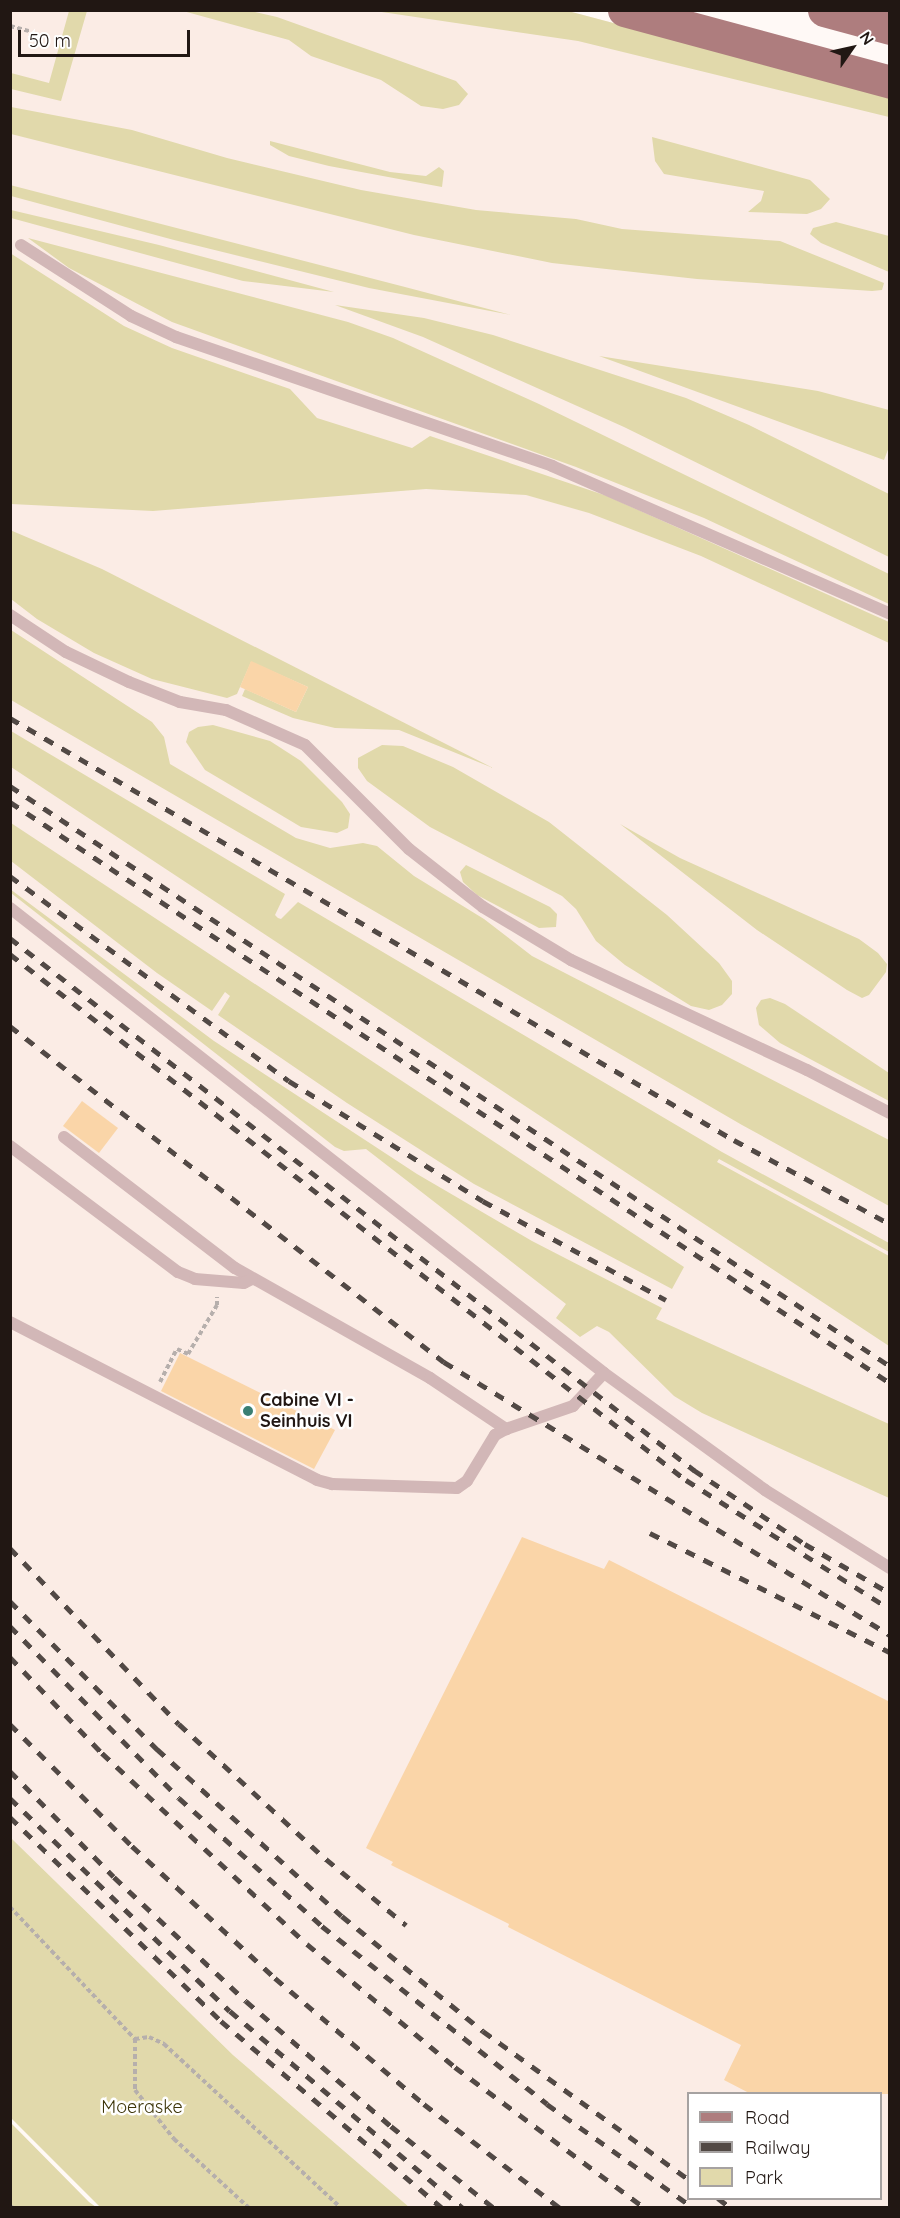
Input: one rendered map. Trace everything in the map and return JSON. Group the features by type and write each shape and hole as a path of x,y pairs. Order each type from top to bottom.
{"main road":[{"path":"624,10 890,82"},
{"path":"824,10 890,28"}],"lane":[{"path":"21,245 131,316 176,337 552,466 890,614"},
{"path":"10,615 66,652 129,682 180,702 226,710 305,745 409,849 483,907 571,960 796,1065 890,1113"},
{"path":"10,908 604,1373 765,1490 890,1568"},
{"path":"64,1137 209,1250 252,1279 430,1378 506,1429"},
{"path":"10,1146 172,1269 187,1277 218,1281 252,1279"},
{"path":"10,1322 317,1480 332,1484 457,1488 467,1481 495,1435 573,1406 604,1373"}],"path":[{"path":"10,26 29,31"},
{"path":"152,1396 177,1348 188,1354 217,1305 218,1281"},
{"path":"10,1907 135,2038 135,2090 174,2139 249,2208"},
{"path":"135,2038 149,2037 164,2044 341,2208"}],"shaded area":[{"path":"10,11 568,11 889,96 889,2207 409,2207 233,2055 11,1838"}],"green space":[{"path":"69,11 87,11 61,101 11,89 11,73 49,83"},
{"path":"183,11 251,11 277,17 456,81 468,94 459,105 443,109 421,106 381,80 311,56 289,40"},
{"path":"375,11 568,11 889,96 889,117 578,41"},
{"path":"11,107 132,130 227,158 361,190 476,210 576,219 622,229 780,241 884,283 882,290 872,291 697,279 552,263 414,235 11,134"},
{"path":"652,137 810,180 830,199 821,209 807,214 748,212 761,201 764,191 664,174 655,161"},
{"path":"270,141 390,172 426,176 439,167 444,171 442,187 329,166 289,156 270,145"},
{"path":"10,185 511,315 369,288 174,240 11,196"},
{"path":"11,210 159,245 334,292 243,281 11,218"},
{"path":"836,222 889,236 889,272 821,243 810,234 813,228"},
{"path":"28,238 348,322 393,338 539,404 889,574 889,604 704,518 576,467 172,322 69,268"},
{"path":"10,253 124,326 172,348 290,389 317,418 412,448 430,436 607,496 889,622 889,643 701,556 589,513 526,495 426,489 153,511 11,504"},
{"path":"335,305 424,318 493,335 686,398 749,425 889,494 889,557 624,427 423,337"},
{"path":"599,356 818,391 889,410 889,447 884,460"},
{"path":"10,530 102,569 493,768 399,730 335,728 293,718 242,696 245,689 296,712 308,687 251,662 237,694 227,698 152,679 94,653 37,619 11,599"},
{"path":"11,630 152,722 164,737 170,764 296,838 330,848 363,843 377,846 414,876 484,919 532,956 889,1140 889,1206 742,1125 11,700"},
{"path":"213,725 270,741 301,761 342,802 350,814 348,828 337,833 301,827 205,770 186,742 189,732 198,727"},
{"path":"11,731 285,894 275,915 278,918 281,919 298,902 722,1152 889,1243 889,1252 719,1159 717,1162 889,1256 889,1346 11,767"},
{"path":"382,745 403,746 453,767 549,822 667,915 719,963 732,981 732,994 722,1005 709,1010 691,1006 625,965 596,941 576,909 562,896 430,827 367,781 358,768 358,758"},
{"path":"11,823 684,1267 672,1289 474,1184 347,1103 218,1015 230,996 225,992 212,1011 157,973 11,861"},
{"path":"620,824 680,858 859,939 878,953 887,964 886,972 869,995 862,998 847,990 757,930"},
{"path":"466,865 550,907 557,914 556,927 539,928 477,895 463,882 460,872"},
{"path":"10,889 214,1041 417,1174 532,1241 662,1308 656,1319 889,1424 889,1498 702,1413 674,1396 609,1332 597,1326 580,1337 556,1318 566,1304 366,1149 344,1151 335,1147 11,893"},
{"path":"770,998 785,1004 889,1073 889,1101 780,1043 759,1025 756,1008 761,1000"},
{"name":"Moeraske","path":"10,1837 233,2055 409,2207 101,2208 11,2118"},
{"path":"11,2123 89,2202 96,2207 11,2207"}],"building":[{"path":"251,661 308,687 296,712 240,687"},
{"path":"82,1101 118,1128 99,1153 63,1126"},
{"name":"Cabine VI - Seinhuis VI","path":"180,1353 335,1430 314,1469 161,1391"},
{"path":"522,1537 604,1569 609,1560 890,1702 890,2094 882,2094 882,2092 747,2092 724,2080 741,2045 508,1927 509,1924 391,1865 393,1862 366,1848"}],"railway":[{"path":"10,718 734,1140 890,1224"},
{"path":"10,786 890,1366"},
{"path":"10,802 890,1383"},
{"path":"10,876 289,1081 483,1201 666,1300"},
{"path":"10,938 694,1470 805,1544 890,1593"},
{"path":"10,954 686,1480 890,1609"},
{"path":"10,1026 444,1362 890,1635"},
{"path":"650,1533 890,1652"},
{"path":"10,1548 179,1724 326,1859 406,1925"},
{"path":"10,1601 157,1749 342,1916 483,2031 687,2178"},
{"path":"10,1626 179,1798 322,1926 547,2104 694,2208"},
{"path":"10,1657 102,1753 307,1944 455,2067 645,2208"},
{"path":"10,1724 132,1846 275,1978 424,2104 560,2208"},
{"path":"10,1771 114,1877 246,2001 391,2126 494,2208"},
{"path":"10,1798 230,2011 463,2208"},
{"path":"10,1817 221,2021 442,2208"},
{"path":"721,2200 731,2208"}],"place":[{"name":"Cabine VI - Seinhuis VI","path":"248,1411"}]}
